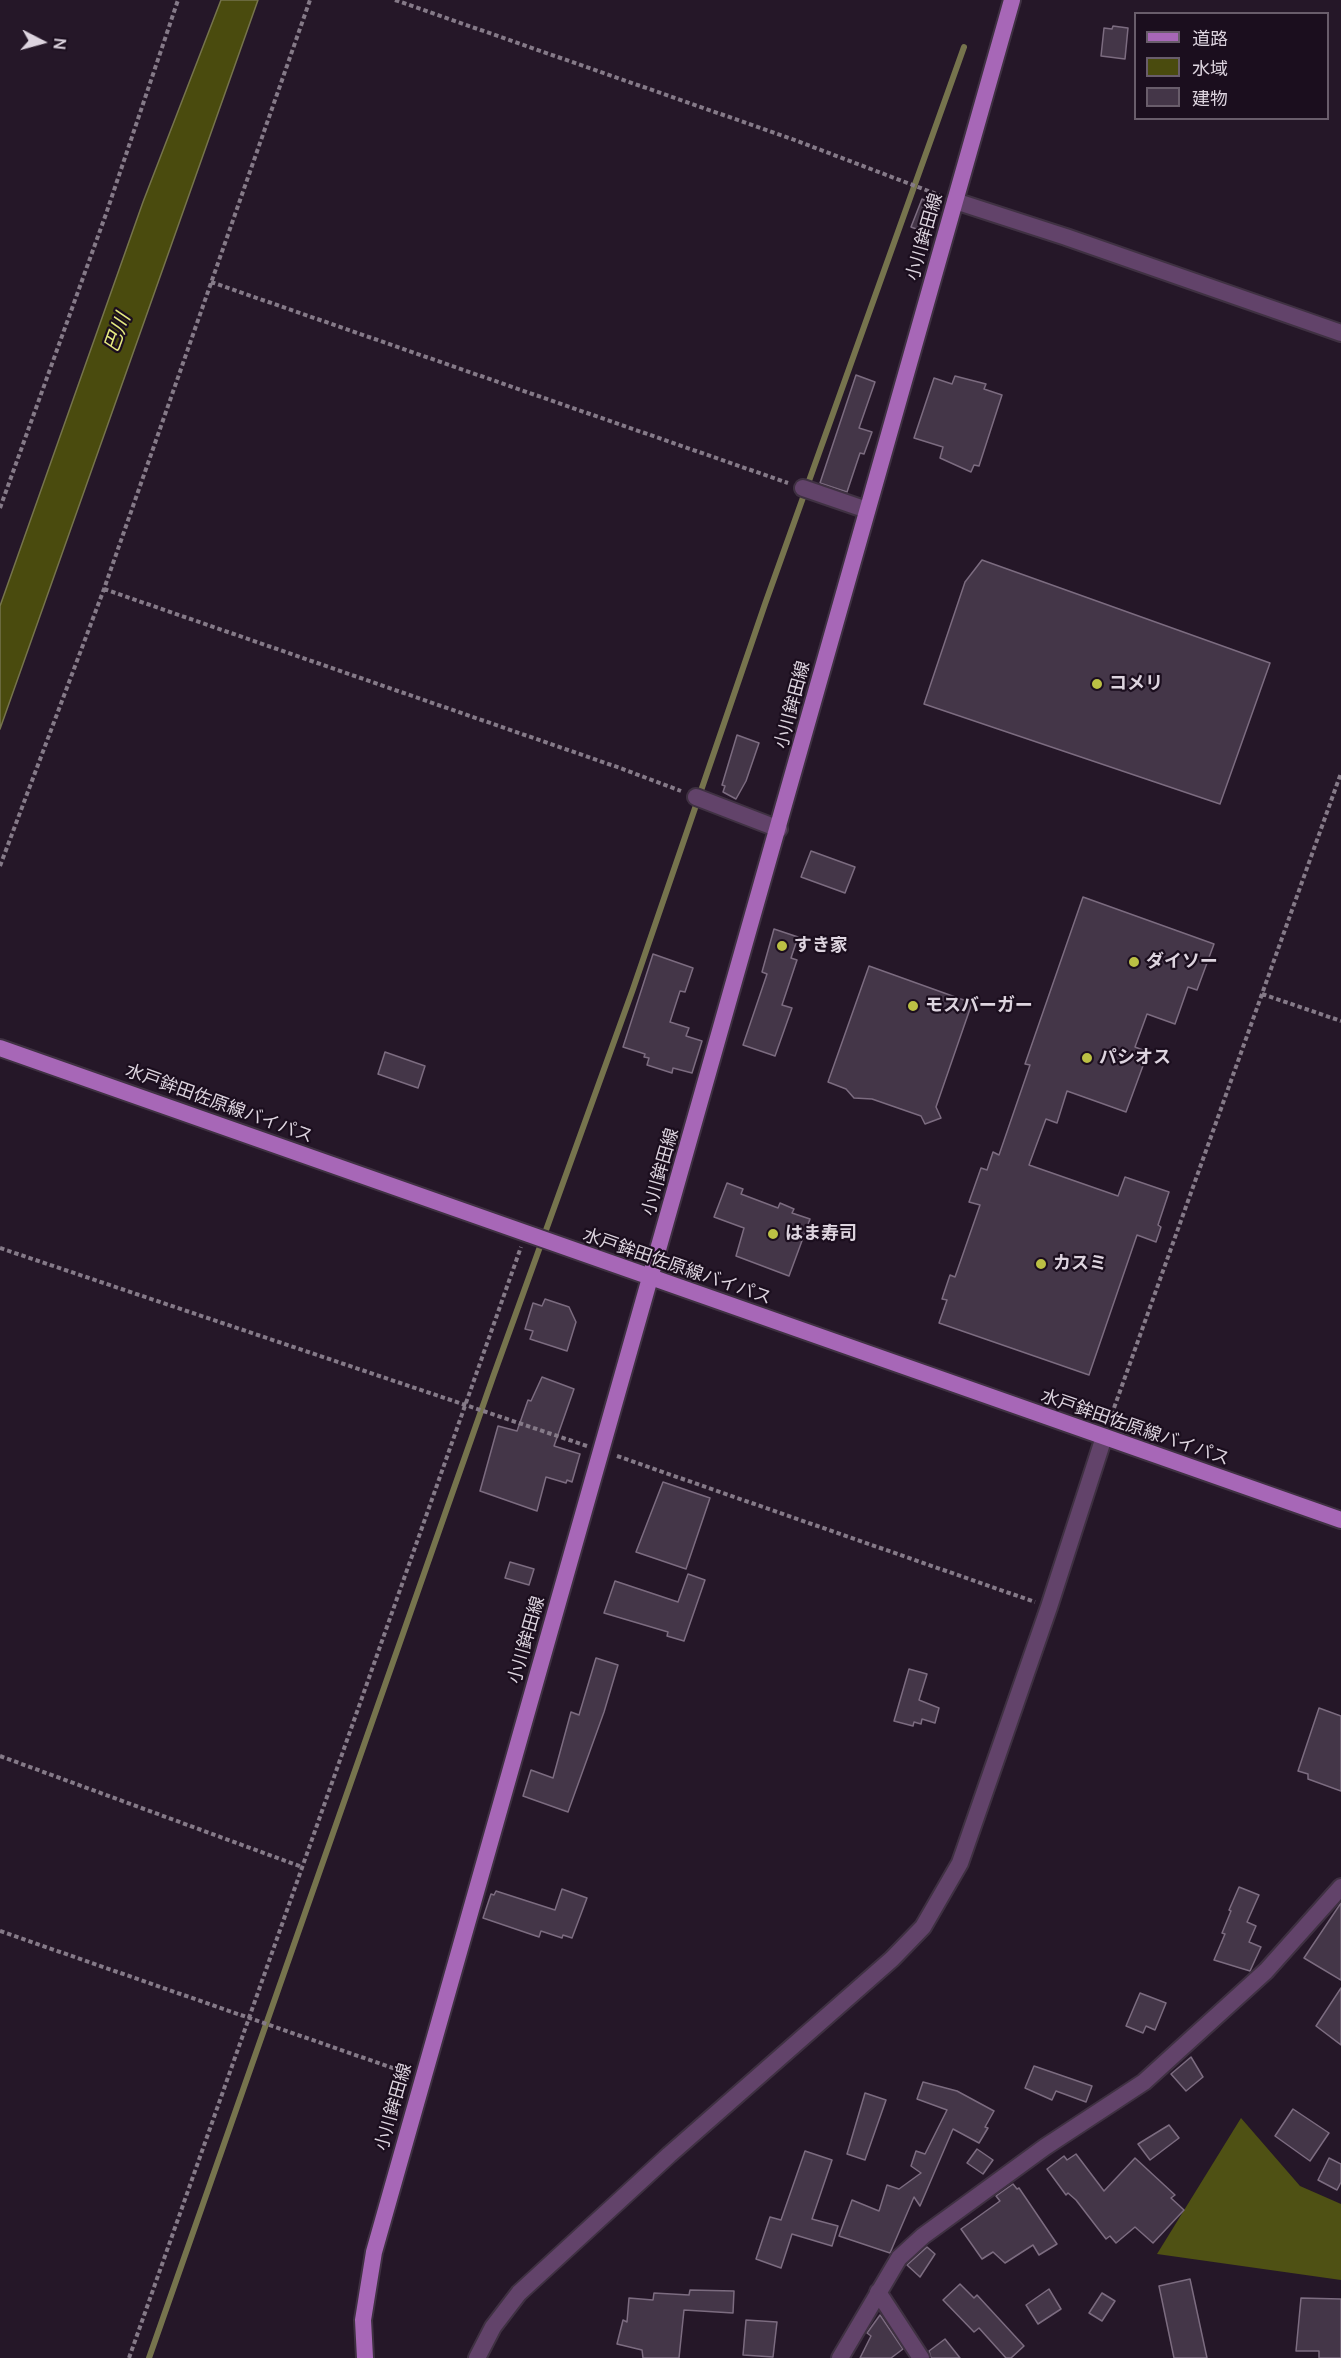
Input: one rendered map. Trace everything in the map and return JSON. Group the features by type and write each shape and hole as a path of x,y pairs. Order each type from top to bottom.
{"main road":[{"name":"小川鉾田線","path":"365,2358 363,2320 374,2252 1012,0"},
{"name":"水戸鉾田佐原線バイパス","path":"0,1048 1341,1520"}],"street":[{"path":"955,201 1066,237 1341,333"},
{"path":"808,490 867,510"},
{"path":"700,799 779,829"},
{"path":"477,2358 493,2327 519,2293 678,2147 892,1959 923,1927 960,1863 1049,1607 1104,1437"},
{"path":"840,2358 899,2258 923,2236 1045,2147 1144,2082 1266,1971 1341,1887"},
{"path":"878,2292 921,2358"}],"path":[{"path":"0,508 106,214 178,0"},
{"path":"0,866 104,589 310,0"},
{"path":"395,0 792,139 920,188"},
{"path":"210,282 808,490"},
{"path":"104,589 620,768 700,799"},
{"path":"1104,1437 1341,773"},
{"path":"1262,994 1341,1021"},
{"path":"129,2358 464,1405 531,1236"},
{"path":"0,1248 490,1413 1049,1607"},
{"path":"0,1756 302,1867"},
{"path":"0,1932 423,2078"}],"shaded area":[{"path":"1241,2118 1300,2186 1341,2204 1341,2280 1157,2254"}],"water":[{"name":"巴川","path":"221,0 258,0 0,729 0,606 143,202"}],"building":[{"path":"1113,26 1128,28 1125,59 1101,56 1104,28 1112,29"},
{"path":"922,199 937,206 927,233 911,227"},
{"path":"856,375 875,382 859,428 872,432 864,454 860,453 847,492 820,483"},
{"path":"955,376 986,384 984,389 1002,395 979,466 974,465 971,472 940,458 943,447 914,438 934,378 952,384"},
{"name":"コメリ","path":"982,560 1270,663 1220,804 924,704 965,582"},
{"path":"737,735 759,743 746,781 736,799 723,792 725,786 722,785"},
{"path":"811,851 855,867 845,893 801,877"},
{"path":"1083,897 1214,944 1197,990 1188,987 1175,1024 1147,1014 1135,1047 1148,1052 1126,1112 1067,1091 1057,1123 1046,1119 1029,1165 1118,1196 1125,1177 1169,1192 1158,1225 1161,1227 1156,1242 1137,1235 1089,1375 939,1323 947,1300 942,1299 950,1275 955,1277 980,1205 969,1202 981,1168 987,1170 993,1152 999,1155 1030,1065 1025,1064"},
{"path":"774,929 798,937 791,958 797,960 782,1005 792,1008 775,1056 743,1045 767,974 762,972"},
{"path":"653,954 693,968 685,992 680,991 670,1022 689,1028 686,1036 702,1041 692,1073 673,1068 672,1073 647,1065 649,1058 644,1057 645,1054 623,1047"},
{"path":"869,966 972,1003 936,1107 941,1118 925,1124 921,1116 872,1099 854,1098 846,1089 828,1082"},
{"path":"385,1052 425,1066 418,1088 378,1074"},
{"name":"はま寿司","path":"727,1183 743,1189 741,1194 778,1208 780,1203 794,1209 792,1213 810,1219 789,1276 736,1256 744,1228 714,1217"},
{"path":"545,1299 569,1307 576,1322 567,1351 530,1339 533,1331 525,1329 533,1303 542,1306"},
{"path":"542,1377 574,1389 554,1446 580,1454 572,1482 567,1480 566,1483 546,1477 537,1511 480,1491 498,1426 517,1431 528,1400 531,1401"},
{"path":"663,1482 710,1498 686,1569 636,1552"},
{"path":"510,1562 534,1569 529,1585 505,1578"},
{"path":"688,1574 705,1580 684,1641 667,1636 668,1632 604,1613 615,1581 678,1602"},
{"path":"596,1658 618,1665 604,1712 568,1812 523,1796 531,1770 553,1778 571,1712 579,1715"},
{"path":"909,1669 927,1674 919,1700 939,1708 935,1723 922,1719 921,1724 914,1722 913,1726 894,1721"},
{"path":"1319,1708 1341,1716 1341,1791 1308,1779 1308,1774 1298,1771"},
{"path":"1239,1887 1259,1895 1247,1922 1256,1926 1249,1942 1261,1947 1250,1971 1214,1960 1225,1934 1222,1933 1231,1911 1229,1910"},
{"path":"562,1889 587,1898 572,1938 563,1935 562,1938 541,1931 539,1937 483,1918 491,1894 494,1895 496,1891 555,1910"},
{"path":"1341,1903 1341,1980 1304,1958"},
{"path":"1341,1988 1341,2045 1316,2026"},
{"path":"1140,1993 1166,2003 1155,2030 1146,2026 1143,2033 1126,2026"},
{"path":"1191,2057 1203,2077 1186,2091 1171,2074"},
{"path":"1034,2066 1092,2086 1086,2102 1056,2091 1052,2100 1025,2088"},
{"path":"923,2082 957,2091 994,2111 985,2127 988,2128 979,2143 953,2129 920,2206 914,2197 890,2253 839,2236 852,2200 879,2211 887,2185 899,2189 921,2173 911,2166 916,2151 925,2154 947,2110 917,2099"},
{"path":"865,2093 886,2100 865,2160 847,2154"},
{"path":"1293,2109 1329,2133 1310,2161 1275,2136"},
{"path":"1169,2125 1179,2138 1150,2160 1138,2144"},
{"path":"977,2149 993,2160 983,2174 967,2163"},
{"path":"805,2151 832,2160 812,2219 838,2226 832,2246 792,2234 781,2268 756,2259 770,2217 781,2220"},
{"path":"1076,2154 1104,2191 1135,2158 1175,2195 1171,2198 1184,2210 1153,2243 1135,2227 1116,2243 1110,2236 1106,2239 1076,2200 1068,2193 1066,2195 1047,2169 1064,2156 1067,2160"},
{"path":"1329,2158 1341,2164 1341,2182 1337,2190 1318,2180"},
{"path":"1013,2184 1017,2189 1019,2188 1057,2244 1039,2255 1033,2245 1005,2263 993,2252 982,2259 961,2229 1000,2201 996,2196"},
{"path":"927,2247 935,2254 920,2277 907,2265"},
{"path":"1190,2279 1207,2358 1174,2358 1159,2286"},
{"path":"960,2284 974,2298 977,2295 1024,2346 1011,2358 1006,2358 979,2328 974,2332 943,2300"},
{"path":"1049,2289 1061,2309 1038,2324 1026,2305"},
{"path":"690,2290 734,2291 733,2313 684,2310 679,2358 643,2358 642,2350 617,2344 623,2320 627,2322 629,2298 653,2300 654,2293 689,2295"},
{"path":"1102,2293 1115,2301 1102,2321 1089,2313"},
{"path":"1301,2298 1341,2299 1341,2358 1319,2358 1319,2351 1296,2351"},
{"path":"880,2315 903,2349 891,2358 860,2358 871,2336 867,2333"},
{"path":"746,2320 777,2322 773,2357 743,2355"},
{"path":"945,2339 960,2358 931,2358 929,2351"}],"waterway":[{"path":"149,2358 493,1377 633,989 765,604 964,47"}],"place":[{"name":"コメリ","path":"1097,684"},
{"name":"すき家","path":"782,946"},
{"name":"ダイソー","path":"1134,962"},
{"name":"モスバーガー","path":"913,1006"},
{"name":"パシオス","path":"1087,1058"},
{"name":"はま寿司","path":"773,1234"},
{"name":"カスミ","path":"1041,1264"}]}
